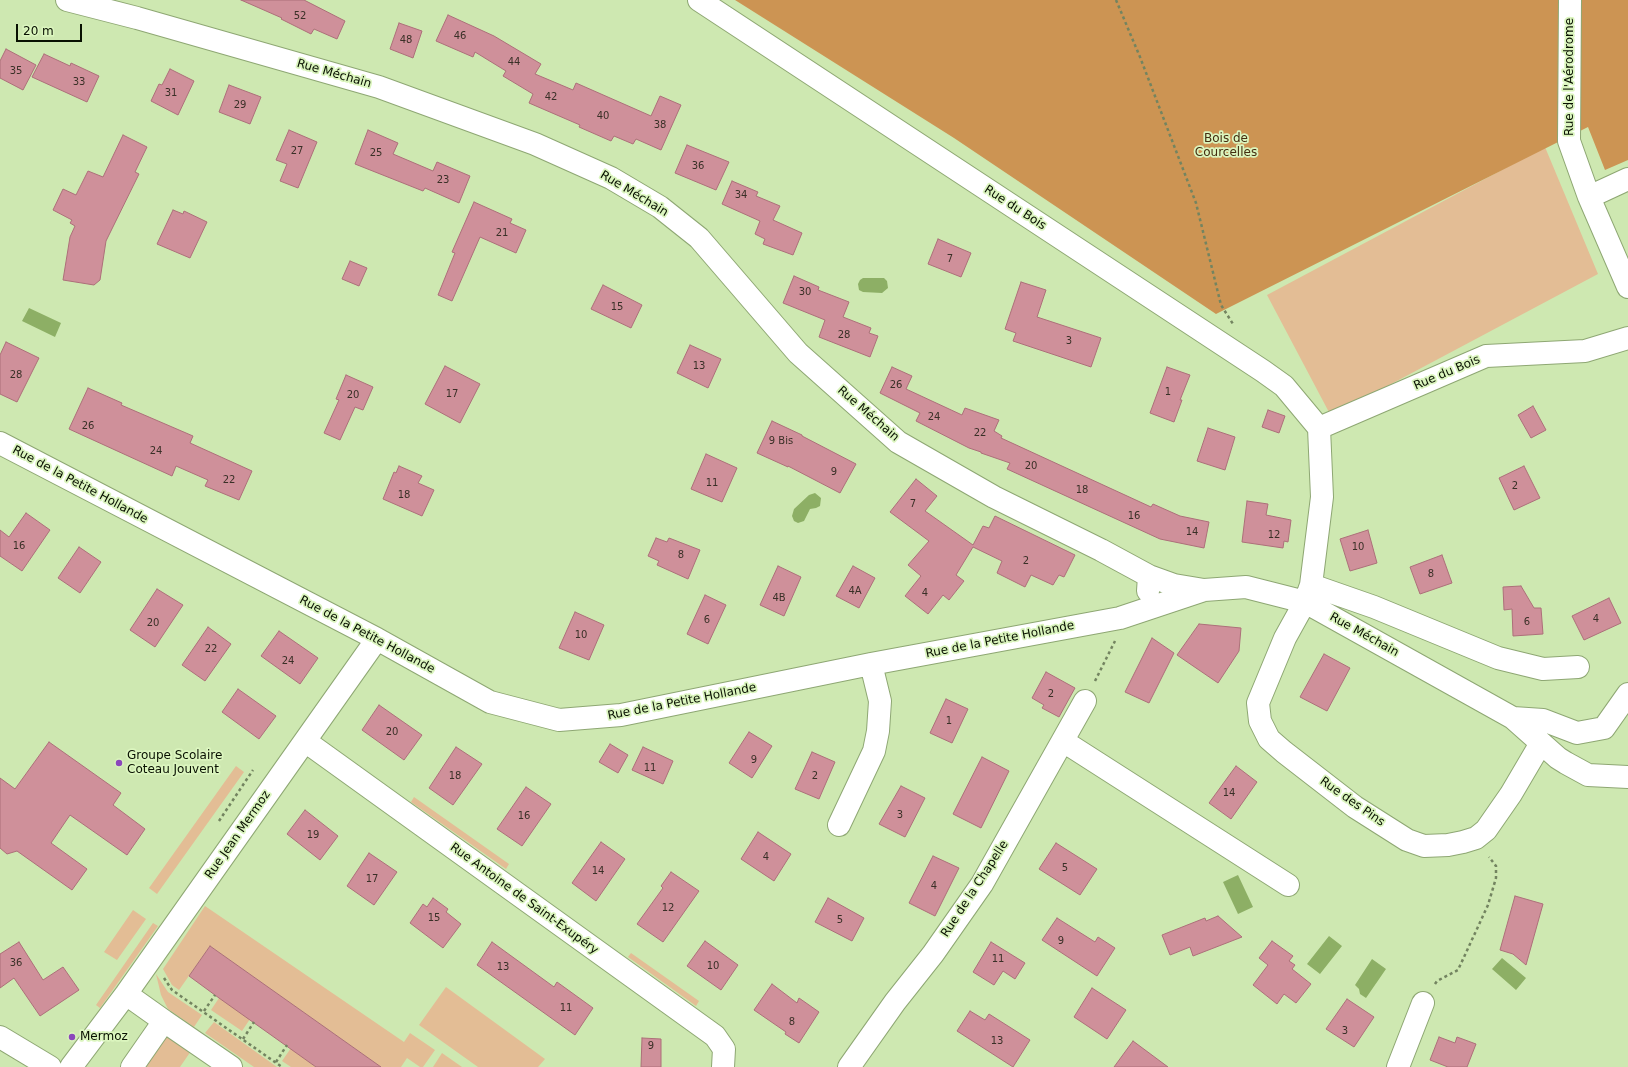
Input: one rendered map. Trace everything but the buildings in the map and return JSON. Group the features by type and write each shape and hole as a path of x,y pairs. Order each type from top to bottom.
{"street":[{"name":"Rue Méchain","path":"67,0 137,18 379,87 535,144 611,178 660,207 699,238 798,353 898,442 994,497 1101,550 1149,576 1174,585 1204,590 1246,587 1308,594 1374,607 1498,658 1543,669 1578,667"},
{"name":"Rue du Bois","path":"699,0 1284,386 1319,428 1486,356 1585,351 1628,338"},
{"name":"Rue de l'Aérodrome","path":"1570,0 1569,141 1589,197 1628,287"},
{"path":"1589,197 1628,179"},
{"path":"1308,594 1322,497 1319,428"},
{"name":"Rue de la Petite Hollande","path":"0,443 377,639 490,702 559,720 621,715 871,664 1120,618 1204,590"},
{"path":"1149,576 1149,608"},
{"name":"Rue Méchain","path":"1308,594 1513,718 1558,758 1588,775 1628,777"},
{"name":"Rue des Pins","path":"1308,594 1285,638 1258,703 1260,721 1269,739 1355,807 1407,840 1424,846 1448,845 1476,838 1486,830 1495,818 1531,762 1541,743"},
{"name":"Rue Jean Mermoz","path":"71,1067 126,994 377,639"},
{"path":"839,826 874,751 880,701 871,664"},
{"name":"Rue Méchain","path":"1513,718 1543,720 1577,732 1604,728 1628,694"},
{"name":"Rue de la Chapelle","path":"849,1067 878,1025 933,954 982,884 1085,701"},
{"name":"Rue Antoine de Saint-Exupéry","path":"305,741 715,1036 724,1049 723,1067"},
{"path":"1063,741 1288,884"},
{"path":"126,994 231,1067"},
{"path":"1398,1067 1423,1003"},
{"path":"132,1067 164,1021"},
{"path":"0,1037 50,1067"}],"path":[{"path":"1116,0 1140,57 1196,203 1221,305 1234,325"},
{"path":"1085,701 1116,641 1120,629 1120,618"},
{"path":"1423,1003 1437,981 1458,970 1488,905 1496,878 1496,866 1476,838"},
{"path":"162,974 172,990 282,1067"},
{"path":"204,1011 215,995"},
{"path":"243,1039 254,1022"},
{"path":"276,1062 287,1045"}],"shaded area":[{"path":"1545,147 1598,274 1331,416 1267,295"},
{"path":"863,278 884,278 887,281 888,288 882,293 863,292 859,290 858,284"},
{"path":"29,308 61,323 55,337 22,321"},
{"path":"815,493 821,498 820,506 810,509 804,521 798,523 794,521 792,516 794,509 809,495"},
{"path":"236,766 244,772 157,894 149,888"},
{"path":"414,797 509,864 506,869 411,802"},
{"path":"1238,875 1253,907 1238,914 1223,882"},
{"path":"205,906 404,1042 410,1033 435,1050 423,1067 420,1067 407,1058 401,1067 381,1067 210,946 179,990 172,985 163,969"},
{"path":"133,910 146,919 117,960 104,952"},
{"path":"153,923 158,926 100,1008 96,1005"},
{"path":"1329,936 1342,946 1320,974 1307,964"},
{"path":"631,953 699,1001 696,1006 628,957"},
{"path":"1502,958 1526,978 1516,990 1492,969"},
{"path":"1372,959 1386,969 1366,998 1360,994 1359,989 1355,985"},
{"path":"156,974 168,992 202,1015 194,1027 168,1009 161,995"},
{"path":"446,987 545,1059 538,1067 478,1067 419,1025"},
{"path":"219,998 250,1019 242,1031 211,1010"},
{"path":"214,1022 277,1067 254,1067 205,1033"},
{"path":"164,1033 191,1051 180,1067 141,1067"},
{"path":"291,1048 316,1067 291,1067 282,1061"},
{"path":"442,1053 462,1067 433,1067"}],"green space":[{"name":"Bois de Courcelles","path":"735,0 1628,0 1628,160 1605,170 1588,127 1216,314 954,138"}],"place":[{"name":"Groupe Scolaire Coteau Jouvent","path":"119,763"},
{"name":"Mermoz","path":"72,1037"}]}
